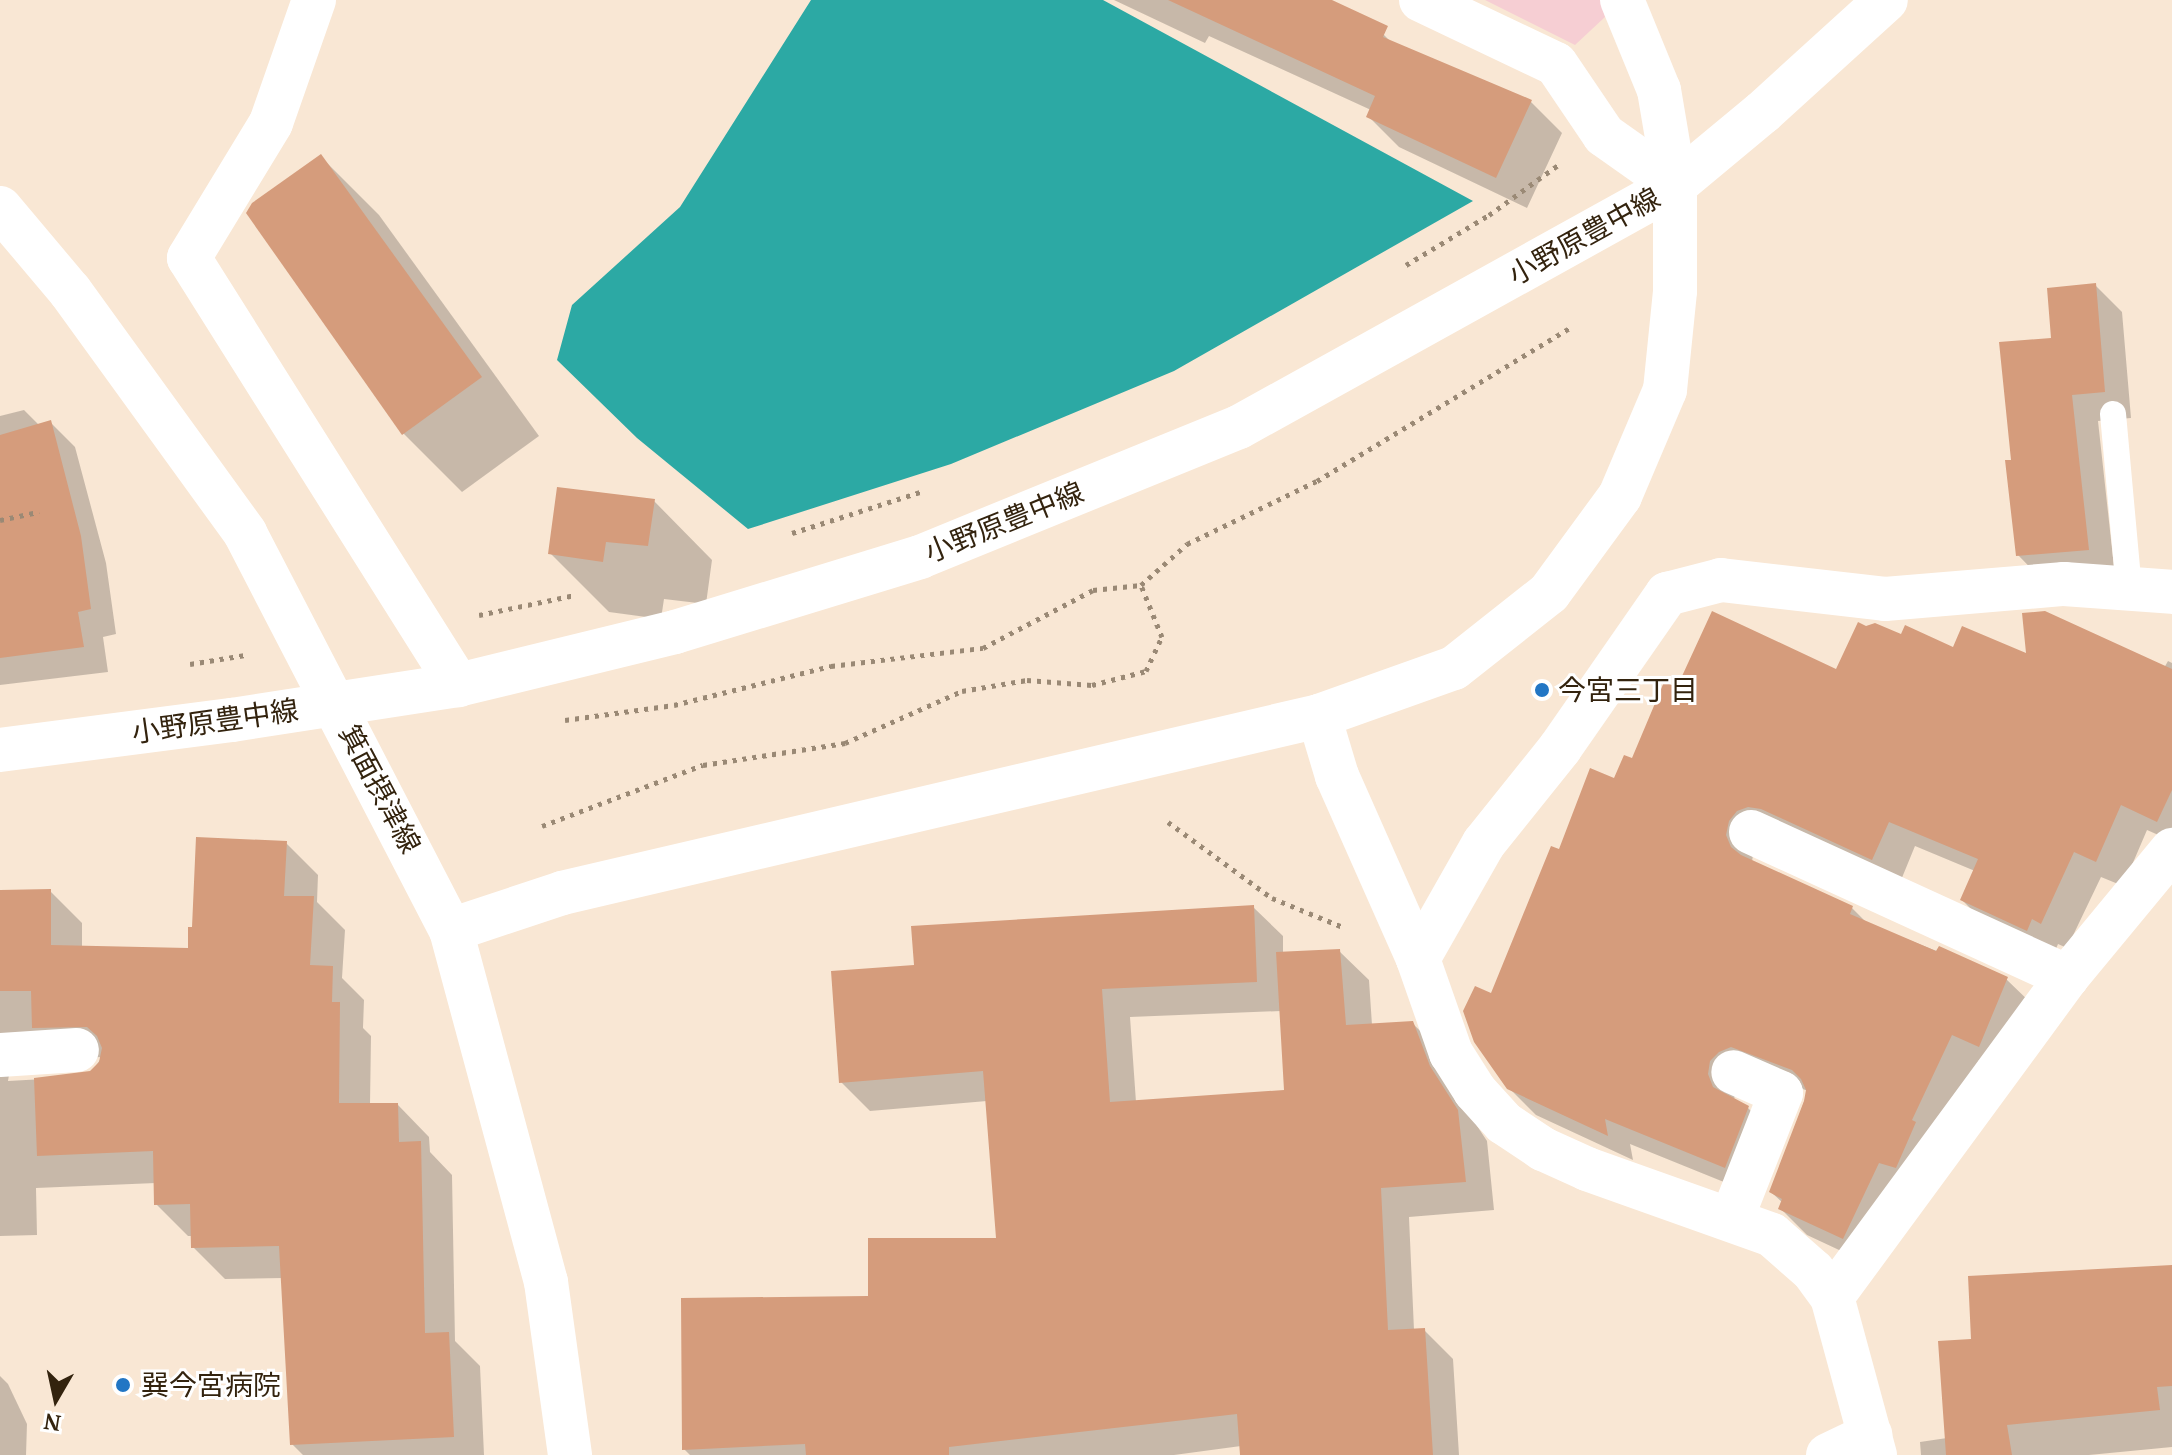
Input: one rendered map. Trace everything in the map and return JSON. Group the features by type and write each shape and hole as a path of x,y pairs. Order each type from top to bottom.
{"street":[{"path":"314,0 271,123 189,258 458,685"},
{"path":"1421,0 1556,64 1604,135 1675,185"},
{"path":"451,930 562,893 1319,716 1454,668 1549,593 1620,496 1665,390 1675,291 1675,185 1659,90 1622,0"},
{"name":"小野原豊中線","path":"0,750 232,720 458,685 675,632 920,557 1224,433 1675,185 1763,112 1886,0"},
{"name":"箕面摂津線","path":"0,208 70,291 245,533 451,930 546,1282 570,1455"},
{"path":"1418,959 1484,843 1560,748 1667,594 1721,580 1885,599 2064,584 2172,592"},
{"path":"1319,716 1337,776 1418,959 1451,1053 1475,1091 1504,1123 1543,1149 1587,1169 1732,1218 1772,1235 1813,1271 1832,1297 1873,1445 1828,1455"},
{"path":"1751,832 2067,977"},
{"path":"1832,1297 2067,977 2172,850"},
{"path":"0,1055 77,1050"},
{"path":"1732,1218 1781,1093 1733,1072"}],"lane":[{"path":"2113,414 2129,589"}],"path":[{"path":"1402,268 1489,215 1604,135"},
{"path":"555,722 674,705 831,666 983,648 1093,590 1141,585 1187,544 1317,481 1573,326"},
{"path":"789,534 937,487"},
{"path":"0,520 39,512"},
{"path":"542,826 703,765 845,743 962,691 1027,680 1092,685 1146,671 1162,637 1141,585"},
{"path":"422,627 580,594"},
{"path":"1168,822 1272,898 1418,959"}],"shaded area":[{"path":"1485,0 1601,0 1605,17 1575,45"}],"water":[{"path":"811,0 1103,0 1473,201 1174,371 951,464 748,529 637,438 557,360 572,305 680,207"}],"building":[{"path":"1168,0 1332,0 1388,26 1383,37 1532,100 1496,178 1366,117 1375,96"},
{"path":"321,154 482,377 402,435 246,213 252,203"},
{"path":"2096,283 2105,392 2072,395 2089,550 2016,556 2005,460 2011,460 1999,342 2051,338 2047,288"},
{"path":"51,420 81,536 91,609 78,612 84,647 0,658 0,435"},
{"path":"557,487 655,499 648,546 606,542 603,562 548,554"},
{"path":"1712,611 1836,669 1858,622 1866,626 1875,623 1901,634 1905,625 1953,647 1962,626 2026,653 2022,613 2045,611 2172,669 2172,790 2157,822 2121,805 2096,862 2074,852 2041,924 2032,919 2027,931 1960,900 1978,859 1889,822 1872,860 1761,809 1748,807 1737,811 1729,821 1726,835 1731,847 1741,855 1853,906 1850,914 1936,951 1939,946 2008,977 1979,1047 1952,1035 1912,1120 1916,1122 1896,1168 1879,1163 1843,1239 1778,1209 1782,1199 1769,1192 1804,1101 1806,1090 1792,1070 1731,1047 1719,1052 1710,1061 1708,1074 1713,1087 1749,1106 1725,1168 1605,1119 1608,1136 1507,1089 1474,1042 1463,1011 1475,986 1491,993 1551,846 1559,849 1590,768 1614,778 1624,755 1632,758 1664,682 1677,687"},
{"path":"196,837 287,841 284,896 314,896 310,965 333,966 332,1002 340,1002 339,1103 398,1103 399,1142 421,1141 425,1333 449,1332 454,1437 290,1445 279,1246 191,1248 190,1204 154,1205 153,1151 37,1156 34,1078 90,1071 99,1062 102,1048 97,1036 87,1027 32,1028 31,991 0,991 0,890 51,889 51,945 188,948 188,927 192,927"},
{"path":"1254,905 1257,982 1102,989 1110,1102 1284,1090 1276,952 1340,949 1346,1025 1413,1021 1430,1066 1458,1110 1466,1182 1381,1188 1388,1330 1425,1328 1433,1455 1240,1455 1237,1414 949,1447 949,1455 806,1455 805,1444 682,1450 681,1298 868,1296 868,1238 996,1238 983,1071 839,1083 831,971 914,965 911,926"},
{"path":"2172,1265 2172,1386 2157,1387 2160,1410 2007,1425 2012,1455 1946,1455 1938,1341 1971,1339 1968,1276"}],"place":[{"name":"今宮三丁目","path":"1542,690"},
{"name":"巽今宮病院","path":"123,1385"}]}
